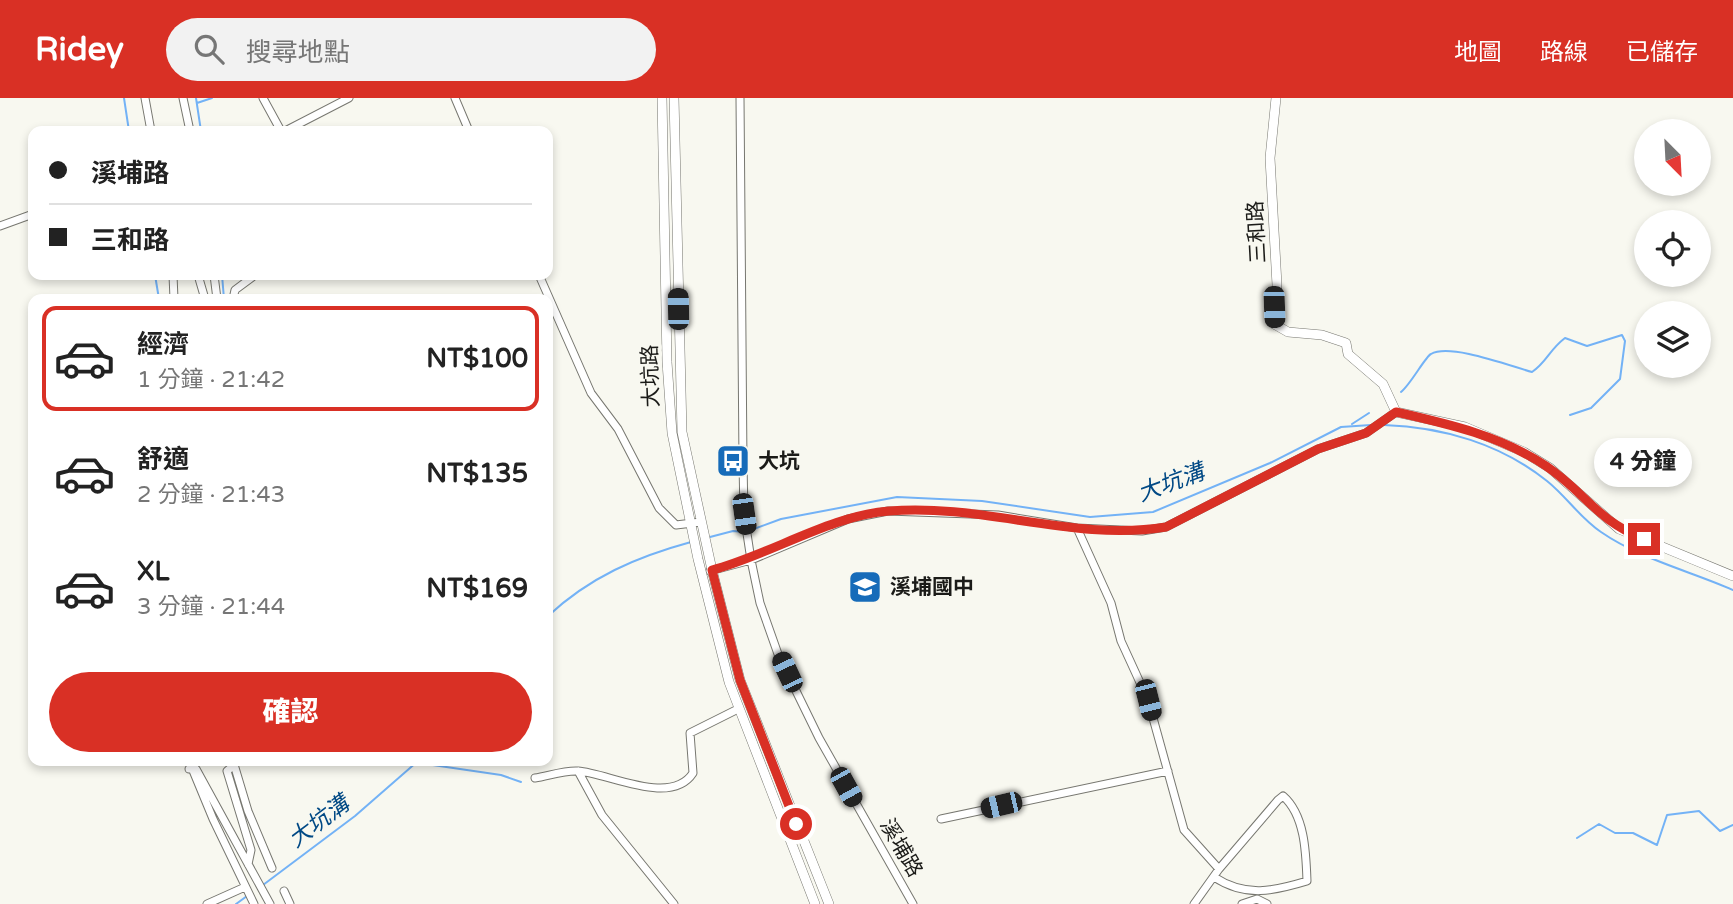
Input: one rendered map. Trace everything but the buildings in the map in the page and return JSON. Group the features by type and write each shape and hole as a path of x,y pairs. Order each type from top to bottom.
{"main road":[{"name":"大坑路","path":"662,98 668,401 691,528"},
{"name":"大坑路","path":"674,98 679,401 682,432 712,570"},
{"name":"三和路","path":"1276,98 1270,158 1277,285 1274,324 1288,332 1322,335 1346,343 1348,354 1383,384 1392,414"},
{"path":"1392,414 1465,427 1524,452 1550,468 1619,529 1733,576"},
{"path":"691,528 738,709 815,904"},
{"path":"712,570 752,716 829,904"}],"street":[{"path":"145,98 150,126"},
{"path":"183,98 189,126"},
{"path":"263,98 280,126"},
{"path":"293,126 349,98"},
{"path":"455,98 467,126"},
{"name":"溪埔路","path":"740,98 744,514 760,603 795,690 913,904"},
{"path":"0,226 28,216"},
{"path":"234,294 234,290 248,280"},
{"name":"大坑路","path":"553,307 591,393 618,429 659,508 677,525 691,528"},
{"path":"701,573 751,560 848,519 888,511 998,515 1077,528 1143,531 1166,527 1318,449 1366,433 1392,414"},
{"path":"691,528 702,525"},
{"path":"1077,528 1111,603 1121,641 1148,700 1184,830 1219,869"},
{"path":"535,778 578,771 649,788 680,783 692,773 690,733 738,709"},
{"path":"189,766 254,904"},
{"path":"191,766 196,769 269,903"},
{"path":"231,766 227,771 251,850 248,865"},
{"path":"234,766 272,868"},
{"path":"578,771 602,815 674,904"},
{"path":"941,819 1168,771"},
{"path":"1194,904 1219,869 1283,796 1292,803 1304,843 1307,881 1269,892 1226,886 1214,877"},
{"path":"207,904 245,887"},
{"path":"284,891 290,904"},
{"path":"1242,904 1257,899 1266,904"}],"waterway":[{"path":"124,98 128,126"},
{"path":"196,98 200,126"},
{"path":"197,103 212,98"},
{"path":"156,280 158,294"},
{"path":"222,280 224,294"},
{"path":"1401,392 1428,356 1440,351 1466,353 1532,372 1565,338 1587,346 1622,335 1625,341 1620,379 1591,408 1570,415"},
{"path":"1352,424 1369,413"},
{"name":"大坑溝","path":"751,530 781,519 897,497 982,501 1090,517 1153,512 1270,463 1341,427 1371,425"},
{"name":"大坑溝","path":"1384,425 1428,429 1491,448 1547,481 1587,520 1616,541 1632,550 1733,590"},
{"name":"大坑溝","path":"710,537 733,531 745,532"},
{"name":"大坑溝","path":"553,612 597,579 651,554 691,542"},
{"name":"大坑溝","path":"263,885 355,816 412,766"},
{"path":"440,766 501,775 521,782"},
{"path":"1577,838 1599,824 1615,833 1633,833 1657,845 1667,815 1699,811 1720,831 1733,825"},
{"name":"大坑溝","path":"236,904 247,896"}],"place":[{"name":"大坑","path":"733,461"},
{"name":"溪埔國中","path":"865,587"}],"route":[{"path":"796,824 740,680 712,570 751,560 848,519 888,511 932,510 998,515 1077,528 1143,531 1166,527 1318,449 1366,433 1396,412 1465,427 1524,452 1550,468 1608,522 1644,539"}]}
